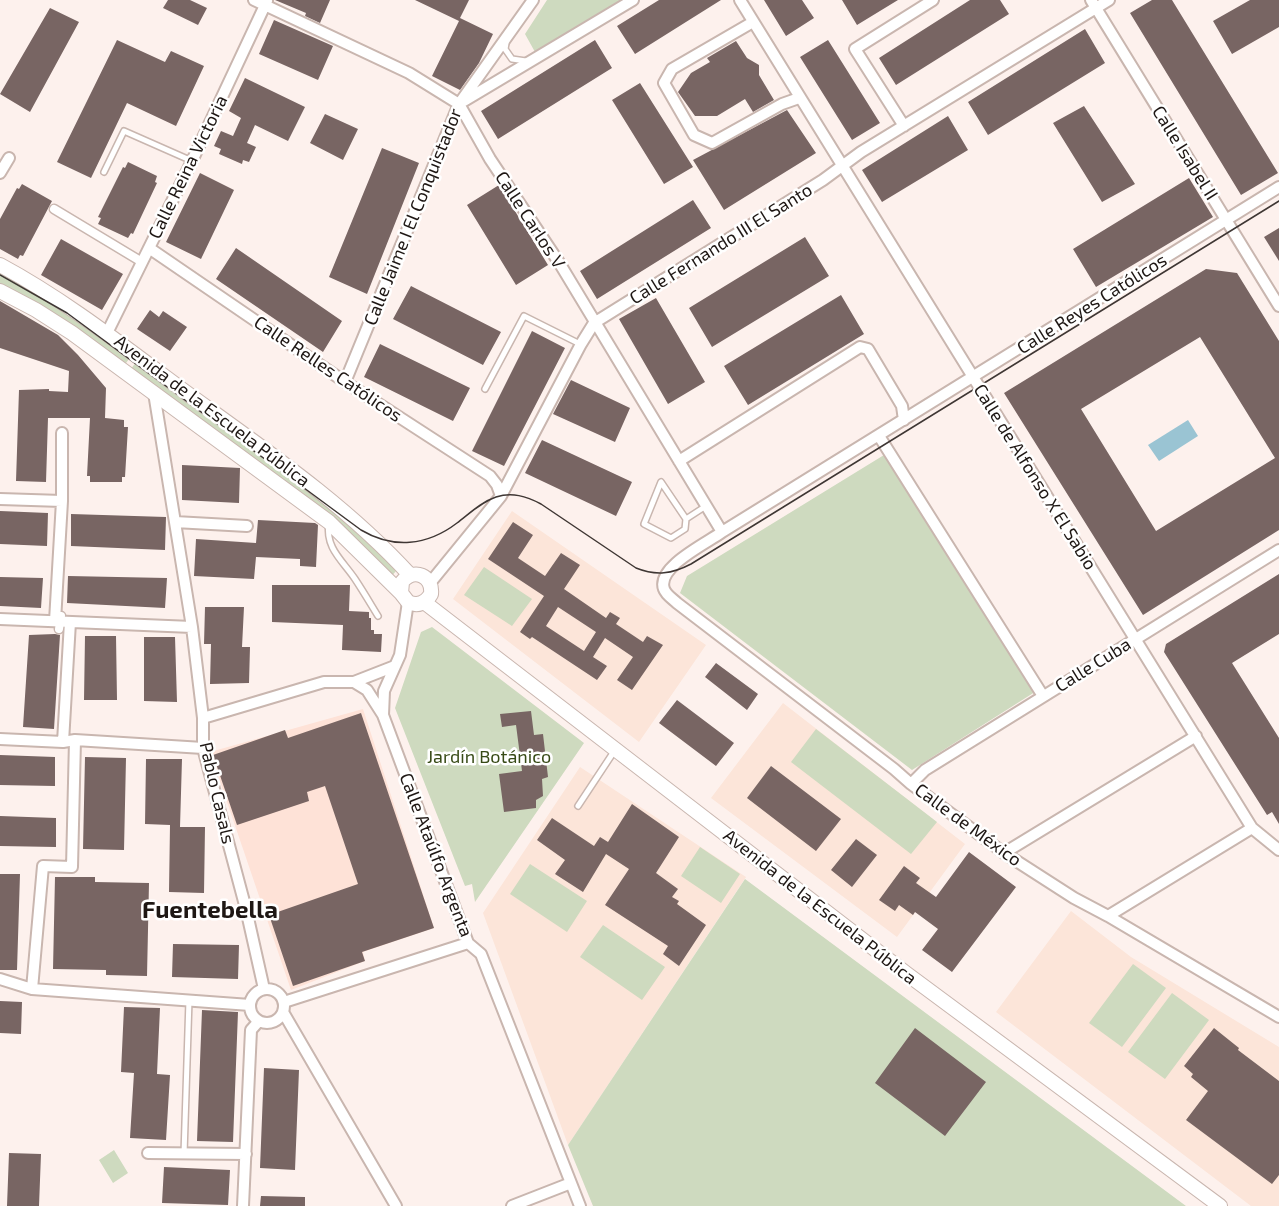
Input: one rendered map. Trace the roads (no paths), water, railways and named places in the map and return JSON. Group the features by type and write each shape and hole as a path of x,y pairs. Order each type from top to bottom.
{"street":[{"name":"Calle Carlos V","path":"254,0 266,2 409,73 459,104 490,159 560,264 722,532"},
{"name":"Calle Jaime I El Conquistador","path":"345,382 459,104 533,0"},
{"path":"459,104 633,0"},
{"name":"Calle de Alfonso X El Sabio","path":"740,0 1252,828 1279,850"},
{"path":"904,126 855,49 933,0"},
{"name":"Calle Fernando III El Santo","path":"430,583 501,496 594,323 813,187 861,152 1094,4 1109,0"},
{"name":"Calle Reina Victoria","path":"107,333 192,161 266,2"},
{"name":"Calle Isabel II","path":"1094,4 1279,306"},
{"path":"753,22 672,69 664,83 694,135 712,143 782,104 799,98"},
{"path":"0,173 9,158"},
{"name":"Calle Reyes Católicos","path":"677,603 664,588 665,574 679,561 722,532 1279,187"},
{"path":"54,209 142,262"},
{"name":"Calle Relles Católicos","path":"149,248 345,382 490,476 497,484 501,496"},
{"name":"Avenida de la Escuela Pública","path":"0,265 67,305 107,333 346,512 375,538 410,575"},
{"name":"Avenida de la Escuela Pública","path":"0,291 58,324 329,522 344,534 404,598"},
{"path":"679,461 860,347 868,349 902,406 904,420"},
{"name":"Pablo Casals","path":"154,393 192,627 203,718 203,748 246,909 264,989"},
{"path":"62,433 63,741"},
{"path":"879,436 1042,696"},
{"path":"0,499 62,501"},
{"path":"176,522 247,526"},
{"name":"Calle Cuba","path":"910,784 926,770 1042,696 1279,550"},
{"path":"203,718 324,682 354,682 395,666 400,655 404,598 402,582 410,575 420,574 430,583 431,594 424,602 418,604 404,598"},
{"name":"Avenida de la Escuela Pública","path":"424,602 907,974 1220,1206"},
{"name":"Calle de México","path":"677,603 894,769 910,784 1004,853 1074,898 1279,1017"},
{"path":"0,619 192,627"},
{"name":"Calle Ataúlfo Argenta","path":"395,666 384,691 383,715 468,942 481,954 580,1206"},
{"path":"354,682 367,690 383,715"},
{"path":"1004,853 1196,736"},
{"path":"0,739 75,740 203,748"},
{"path":"32,989 43,866 72,867 75,740"},
{"path":"1108,916 1252,828"},
{"path":"283,1007 468,942"},
{"path":"0,980 32,989 250,1005"},
{"path":"283,1007 279,1018 273,1022 259,1021 252,1014 250,1005 254,994 264,989 277,991 283,1007 396,1206"},
{"path":"243,1206 251,1030 259,1021"},
{"path":"148,1153 246,1154"},
{"path":"512,1206 571,1183"}],"lane":[{"path":"508,35 505,49 512,59 528,62"},
{"path":"104,172 124,131 192,161"},
{"path":"485,389 524,316 581,344"},
{"path":"661,482 686,519 685,529 671,538 644,524 661,482"},
{"path":"686,519 706,506"},
{"path":"329,522 328,534 335,554 354,577 378,616"},
{"path":"578,806 616,749"},
{"path":"184,1154 189,1000"}],"water":[{"path":"1188,420 1198,436 1159,461 1148,445"}],"tram line":[{"path":"0,275 67,313 361,530 373,536 398,542 422,540 446,531 491,499 513,495 541,504 636,568 664,573 691,564 1279,201"}],"district":[{"name":"Fuentebella","path":"210,910"}],"park label":[{"name":"Jardín Botánico","path":"489,757"}]}
